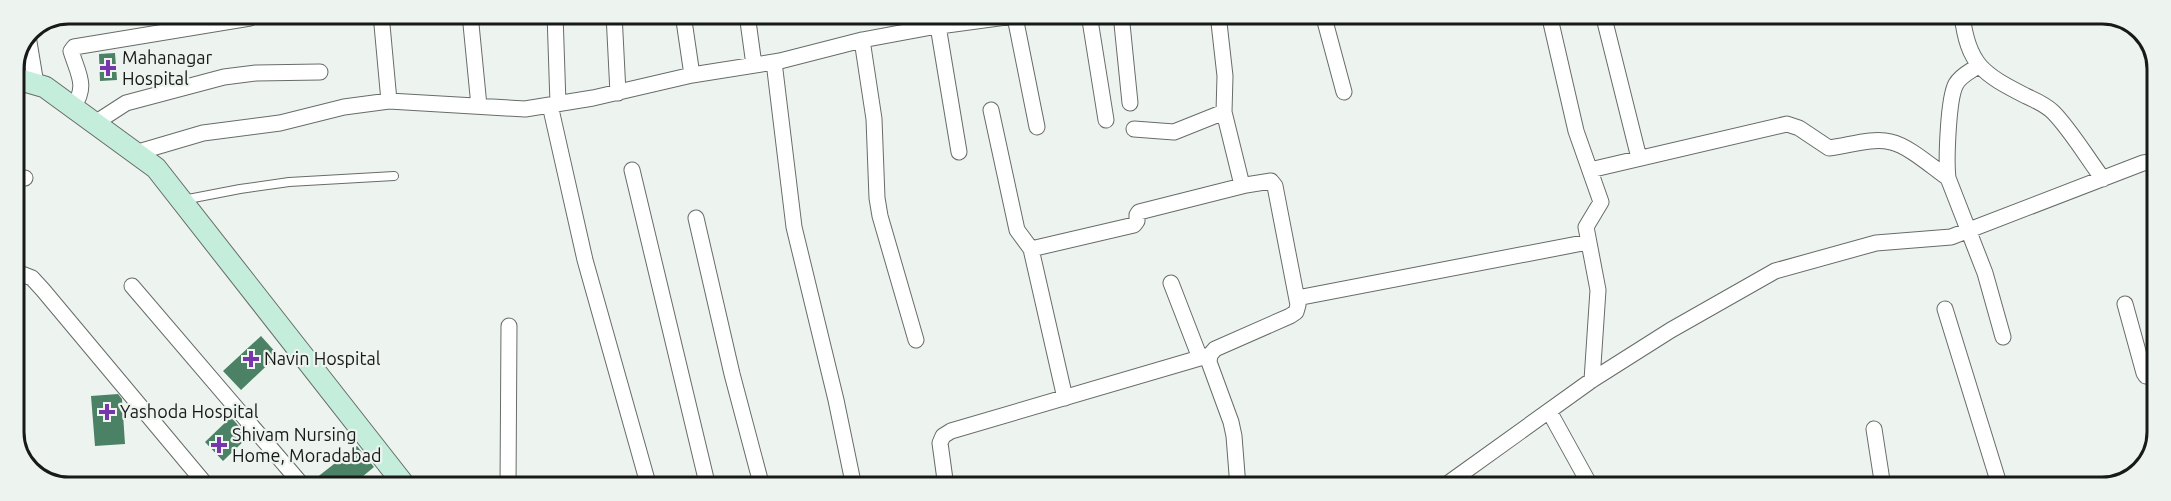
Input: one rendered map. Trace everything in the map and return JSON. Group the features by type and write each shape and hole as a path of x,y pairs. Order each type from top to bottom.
{"main road":[{"path":"24,81 45,87 156,168 398,477"}],"street":[{"path":"73,107 81,96 82,88 71,51 74,47 214,24"},
{"path":"382,24 388,101"},
{"path":"471,24 479,106"},
{"path":"555,24 554,105 585,260 646,477"},
{"path":"615,24 618,93"},
{"path":"684,24 692,75"},
{"path":"748,24 754,65"},
{"path":"135,153 203,133 280,123 344,107 388,101 525,110 618,93 692,75 774,62 862,40 959,24"},
{"path":"1023,24 1037,127"},
{"path":"1091,24 1106,120"},
{"path":"1122,24 1130,103"},
{"path":"1219,24 1225,76 1224,112 1241,181 1246,185"},
{"path":"1326,24 1344,92"},
{"path":"1551,24 1576,131 1601,202 1586,226 1598,290 1592,380"},
{"path":"1606,24 1639,158"},
{"path":"1964,24 1970,51 1978,66 2002,83 2053,112 2103,179"},
{"path":"938,27 959,152"},
{"path":"862,40 874,119 877,198 880,216 916,340"},
{"path":"29,48 36,84"},
{"path":"774,62 794,227 836,400 852,477"},
{"path":"1978,66 1962,77 1954,87 1946,150 1947,178 1985,273 2003,337"},
{"path":"95,123 126,103 224,77 256,73 320,72"},
{"path":"991,110 1017,230 1031,249 1065,398"},
{"path":"1134,129 1174,132 1224,112"},
{"path":"1590,170 1787,124 1799,128 1829,148 1879,141 1891,142 1904,147 1947,178"},
{"path":"1457,477 1592,380 1671,330 1775,271 1876,243 1951,237 2147,162"},
{"path":"632,170 706,477"},
{"path":"945,477 940,443 943,436 951,431 1205,356 1215,349 1290,316 1296,312 1298,305 1275,186 1271,181 1246,185 1139,212 1134,225 1031,249"},
{"path":"696,218 732,374 759,477"},
{"path":"1297,298 1588,242"},
{"path":"24,275 32,278 43,290 199,477"},
{"path":"1170,283 1209,362 1231,422 1237,477"},
{"path":"132,286 295,477"},
{"path":"2125,304 2144,373 2147,376"},
{"path":"1945,309 1997,477"},
{"path":"508,477 509,326"},
{"path":"1549,411 1585,477"},
{"path":"1874,429 1881,477"}],"lane":[{"path":"182,201 289,182 394,176"}],"building":[{"path":"115,53 117,80 100,81 99,54"},
{"path":"261,336 278,355 241,390 223,371"},
{"path":"118,394 122,399 125,444 95,446 91,396"},
{"path":"231,417 248,437 223,461 205,442"},
{"path":"357,446 374,467 362,477 317,477"}],"place":[{"name":"Mahanagar Hospital","path":"108,68"},
{"name":"Navin Hospital","path":"251,359"},
{"name":"Yashoda Hospital","path":"107,412"},
{"name":"Shivam Nursing Home, Moradabad","path":"219,445"}]}
